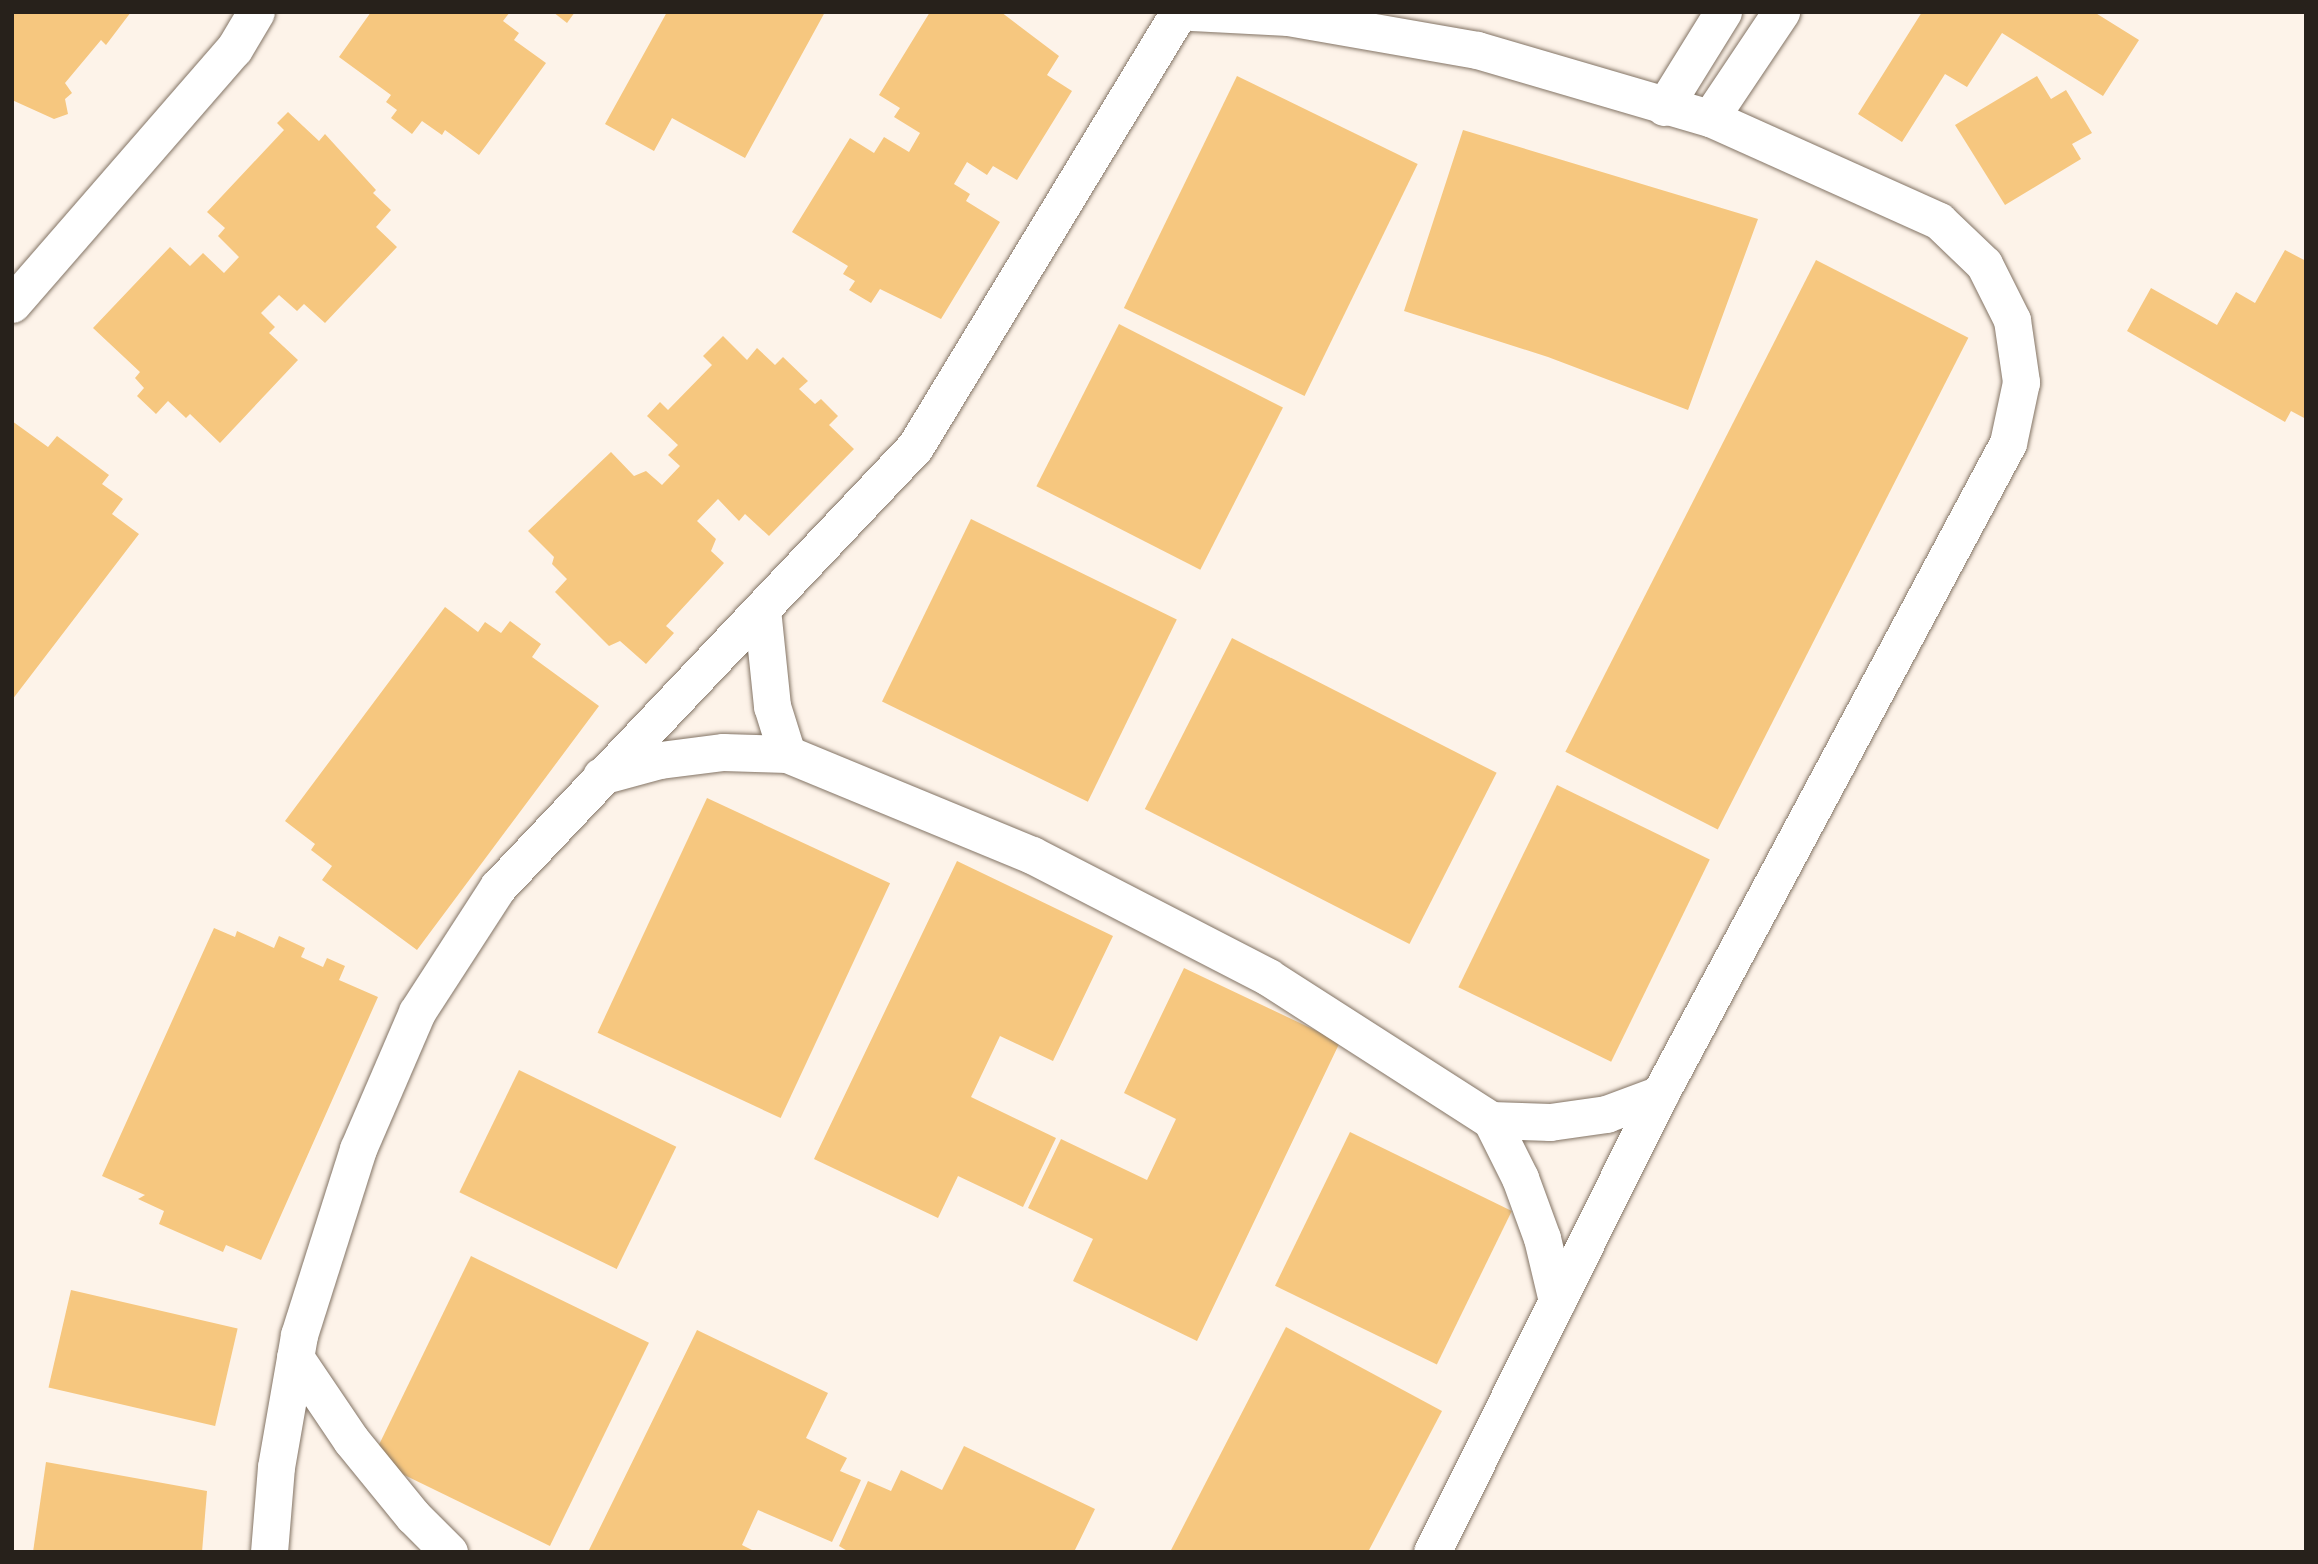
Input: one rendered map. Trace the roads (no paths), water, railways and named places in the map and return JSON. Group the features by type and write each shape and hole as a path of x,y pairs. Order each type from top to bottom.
{"street":[{"path":"12,304 233,49 256,12"},
{"path":"269,1552 276,1467 295,1357 358,1149 417,1012 499,887 599,777 915,447 1179,12"},
{"path":"1192,12 1288,17 1477,50 1664,107 1710,118 1939,221 1990,275 2012,320 2021,382 2008,443 1660,1094 1432,1552"},
{"path":"1664,107 1723,12"},
{"path":"1710,118 1781,12"},
{"path":"762,609 770,694 787,754"},
{"path":"599,777 660,760 723,752 787,754 1032,855 1255,970 1492,1120 1550,1122 1595,1116 1660,1094"},
{"path":"1492,1120 1520,1178 1542,1238 1557,1301"},
{"path":"295,1357 351,1440 413,1516 449,1552"}]}
